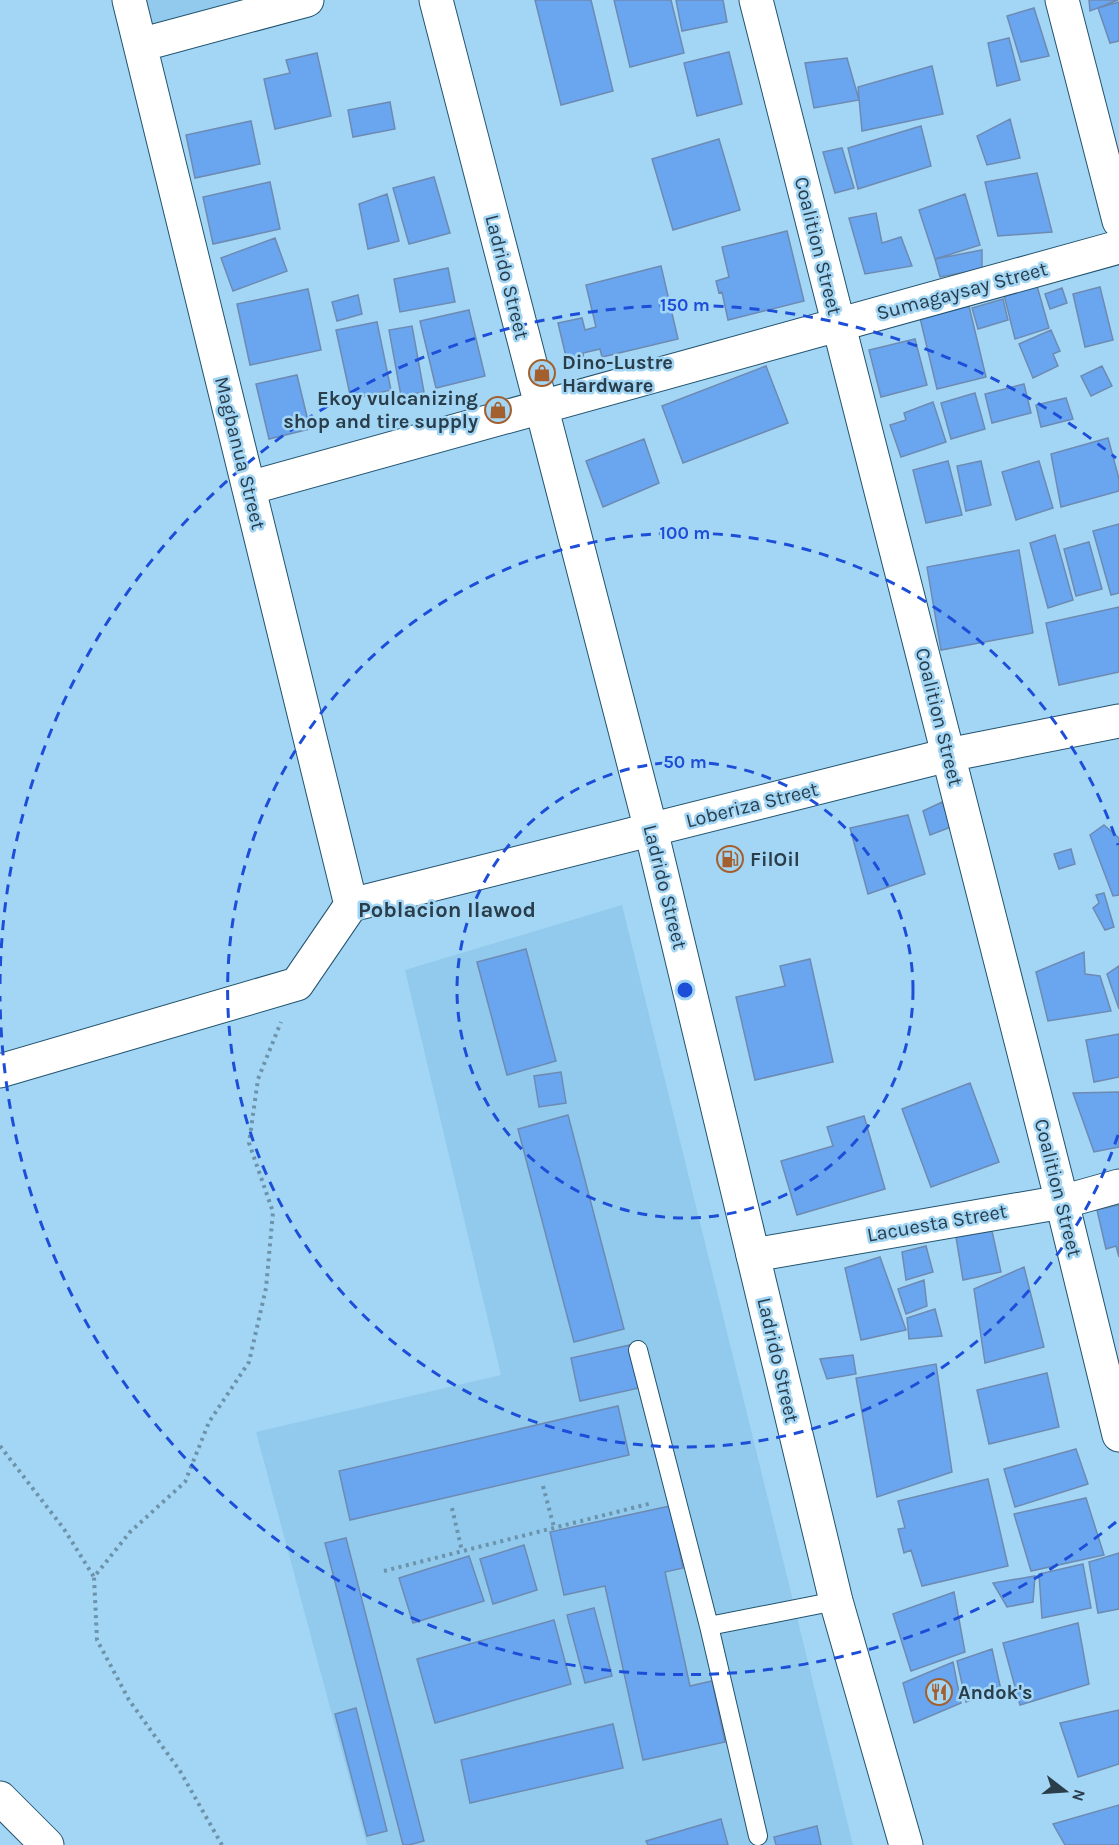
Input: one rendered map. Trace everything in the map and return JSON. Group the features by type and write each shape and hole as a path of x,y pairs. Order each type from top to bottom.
{"street":[{"name":"Magbanua Street","path":"129,0 351,905"},
{"path":"140,45 307,0"},
{"name":"Ladrido Street","path":"436,0 651,830 836,1601 906,1845"},
{"name":"Coalition Street","path":"756,0 1062,1202 1119,1435"},
{"path":"1062,0 1119,221"},
{"name":"Sumagaysay Street","path":"249,488 1119,247"},
{"name":"Loberiza Street","path":"351,905 948,755 1119,721"},
{"path":"0,1071 297,984 351,905"},
{"name":"Lacuesta Street","path":"753,1255 1062,1202 1119,1186"},
{"path":"0,1798 47,1845"}],"lane":[{"path":"638,1350 709,1626 758,1836"},
{"path":"709,1626 836,1601"}],"path":[{"path":"94,1577 130,1532 185,1482 209,1422 249,1362 266,1288 273,1212 249,1143 250,1132 258,1079 297,984"},
{"path":"0,1446 64,1529 94,1577 97,1640 129,1700 180,1771 222,1845"},
{"path":"543,1486 554,1527"},
{"path":"384,1571 676,1497"},
{"path":"452,1508 462,1551"}],"shaded area":[{"path":"142,0 271,0 150,30"},
{"path":"622,905 853,1845 367,1845 256,1432 501,1375 405,970"}],"building":[{"path":"535,0 591,0 613,91 561,105"},
{"path":"614,0 671,0 684,53 630,67"},
{"path":"676,0 723,0 727,22 682,31"},
{"path":"1089,0 1118,0 1090,11"},
{"path":"1119,2 1119,41 1110,43 1098,8"},
{"path":"1034,8 1049,56 1021,62 1007,16"},
{"path":"1009,38 1020,80 997,86 988,43"},
{"path":"729,52 742,104 697,116 684,63"},
{"path":"317,53 331,116 275,129 264,79 290,73 286,60"},
{"path":"847,58 859,100 814,108 805,63"},
{"path":"932,66 943,114 862,131 858,87"},
{"path":"390,102 395,129 353,137 348,110"},
{"path":"1010,119 1020,158 987,165 977,136"},
{"path":"251,121 260,164 195,178 186,135"},
{"path":"921,126 931,166 858,189 848,148"},
{"path":"719,139 740,210 673,230 652,159"},
{"path":"842,148 854,188 835,193 823,152"},
{"path":"1037,173 1052,232 998,236 985,182"},
{"path":"434,177 450,233 409,244 393,188"},
{"path":"270,182 280,229 213,244 203,197"},
{"path":"387,194 399,241 368,249 359,204"},
{"path":"965,194 980,245 935,259 919,210"},
{"path":"876,213 882,243 901,237 912,266 865,274 849,218"},
{"path":"787,231 804,301 728,320 722,292 719,293 716,281 729,277 722,247"},
{"path":"275,238 287,271 233,291 221,258"},
{"path":"982,250 982,269 940,277 935,259"},
{"path":"661,266 678,339 602,357 600,349 583,353 584,361 568,365 558,323 582,318 585,330 596,327 586,285"},
{"path":"448,268 455,302 400,312 394,279"},
{"path":"1037,286 1049,328 1015,339 1004,295"},
{"path":"1100,287 1113,340 1085,347 1073,294"},
{"path":"1062,288 1067,303 1050,309 1045,294"},
{"path":"308,289 321,350 250,365 237,304"},
{"path":"358,295 362,314 337,321 332,302"},
{"path":"1003,299 1008,320 978,329 972,308"},
{"path":"969,306 986,377 937,389 920,318"},
{"path":"469,310 485,376 436,388 420,321"},
{"path":"377,322 391,390 351,399 336,330"},
{"path":"412,326 424,392 401,396 389,330"},
{"path":"1051,330 1060,351 1053,354 1058,366 1033,378 1019,344"},
{"path":"915,339 927,385 881,397 869,350"},
{"path":"766,366 788,423 683,463 662,406"},
{"path":"1102,366 1112,386 1091,396 1081,376"},
{"path":"297,375 310,429 269,439 256,384"},
{"path":"1024,384 1031,413 992,423 985,394"},
{"path":"975,393 985,429 951,439 941,403"},
{"path":"1066,398 1073,419 1041,427 1036,405"},
{"path":"933,402 946,442 901,457 890,425 906,420 904,413"},
{"path":"1108,438 1119,479 1119,491 1061,507 1051,454"},
{"path":"644,439 659,483 603,507 586,461"},
{"path":"948,461 962,515 926,523 913,470"},
{"path":"981,461 991,505 966,511 957,466"},
{"path":"1039,461 1053,508 1016,520 1002,472"},
{"path":"1119,524 1119,593 1111,595 1093,531"},
{"path":"1055,535 1073,600 1048,608 1030,543"},
{"path":"1089,542 1102,589 1076,596 1064,549"},
{"path":"1019,550 1033,633 941,650 927,567"},
{"path":"1119,607 1119,672 1059,685 1046,623"},
{"path":"942,802 951,827 930,835 923,811"},
{"path":"908,815 925,874 868,894 850,828"},
{"path":"1104,825 1119,838 1119,895 1113,896 1090,835"},
{"path":"1071,849 1075,864 1059,869 1054,854"},
{"path":"1104,893 1114,927 1105,930 1093,908 1099,903 1096,895"},
{"path":"526,949 556,1061 507,1075 477,962"},
{"path":"1084,952 1085,974 1100,976 1111,1011 1048,1021 1036,972"},
{"path":"810,959 833,1062 755,1080 736,997 785,986 780,966"},
{"path":"1119,966 1119,1009 1107,974"},
{"path":"1119,1034 1119,1077 1094,1082 1086,1040"},
{"path":"561,1072 566,1103 539,1107 534,1076"},
{"path":"970,1083 999,1162 931,1187 902,1109"},
{"path":"1119,1092 1119,1147 1094,1152 1073,1093"},
{"path":"568,1115 624,1329 574,1342 518,1129"},
{"path":"864,1116 885,1189 797,1215 781,1161 833,1146 827,1127"},
{"path":"1119,1205 1119,1257 1116,1246 1106,1249 1097,1210"},
{"path":"992,1231 1001,1272 963,1280 956,1237"},
{"path":"926,1246 933,1272 906,1280 902,1252"},
{"path":"880,1257 906,1330 861,1340 845,1268"},
{"path":"1024,1267 1044,1347 985,1363 974,1289"},
{"path":"924,1280 927,1306 906,1314 898,1289"},
{"path":"935,1309 942,1336 909,1339 907,1318"},
{"path":"630,1345 639,1388 580,1401 571,1358"},
{"path":"853,1355 856,1374 827,1379 820,1359"},
{"path":"936,1364 952,1472 877,1497 856,1378"},
{"path":"1047,1373 1059,1427 989,1444 977,1390"},
{"path":"618,1406 629,1455 350,1520 339,1471"},
{"path":"1076,1449 1088,1484 1015,1507 1004,1469"},
{"path":"988,1479 1008,1566 922,1586 911,1550 904,1553 898,1529 905,1528 898,1501"},
{"path":"1086,1498 1104,1555 1031,1571 1014,1514"},
{"path":"670,1506 683,1568 665,1572 690,1686 712,1681 725,1742 643,1760 605,1586 564,1595 550,1532"},
{"path":"346,1538 424,1841 409,1845 403,1845 325,1543"},
{"path":"524,1545 537,1590 493,1604 480,1559"},
{"path":"1119,1553 1119,1609 1098,1613 1089,1562"},
{"path":"469,1556 484,1601 413,1623 399,1578"},
{"path":"1083,1564 1091,1608 1042,1618 1039,1574"},
{"path":"1035,1576 1033,1602 1007,1607 993,1583"},
{"path":"954,1592 965,1652 911,1671 893,1614"},
{"path":"594,1608 612,1676 585,1683 567,1615"},
{"path":"554,1620 571,1684 435,1723 417,1659"},
{"path":"1078,1623 1089,1684 1020,1705 1003,1643"},
{"path":"992,1649 1001,1690 966,1702 957,1661"},
{"path":"953,1662 961,1703 914,1723 903,1683"},
{"path":"356,1708 387,1831 367,1836 335,1714"},
{"path":"1119,1710 1119,1764 1078,1777 1060,1723"},
{"path":"613,1724 623,1768 470,1803 461,1760"},
{"path":"1119,1805 1119,1845 1065,1845 1053,1824"},
{"path":"721,1819 728,1845 648,1845 646,1841"},
{"path":"817,1826 821,1845 776,1845 774,1837"}],"place":[{"name":"Dino-Lustre Hardware","path":"542,373"},
{"name":"Ekoy vulcanizing shop and tire supply","path":"498,410"},
{"name":"FilOil","path":"730,859"},
{"name":"Andok's","path":"939,1692"}],"district":[{"name":"Poblacion Ilawod","path":"447,910"}]}
